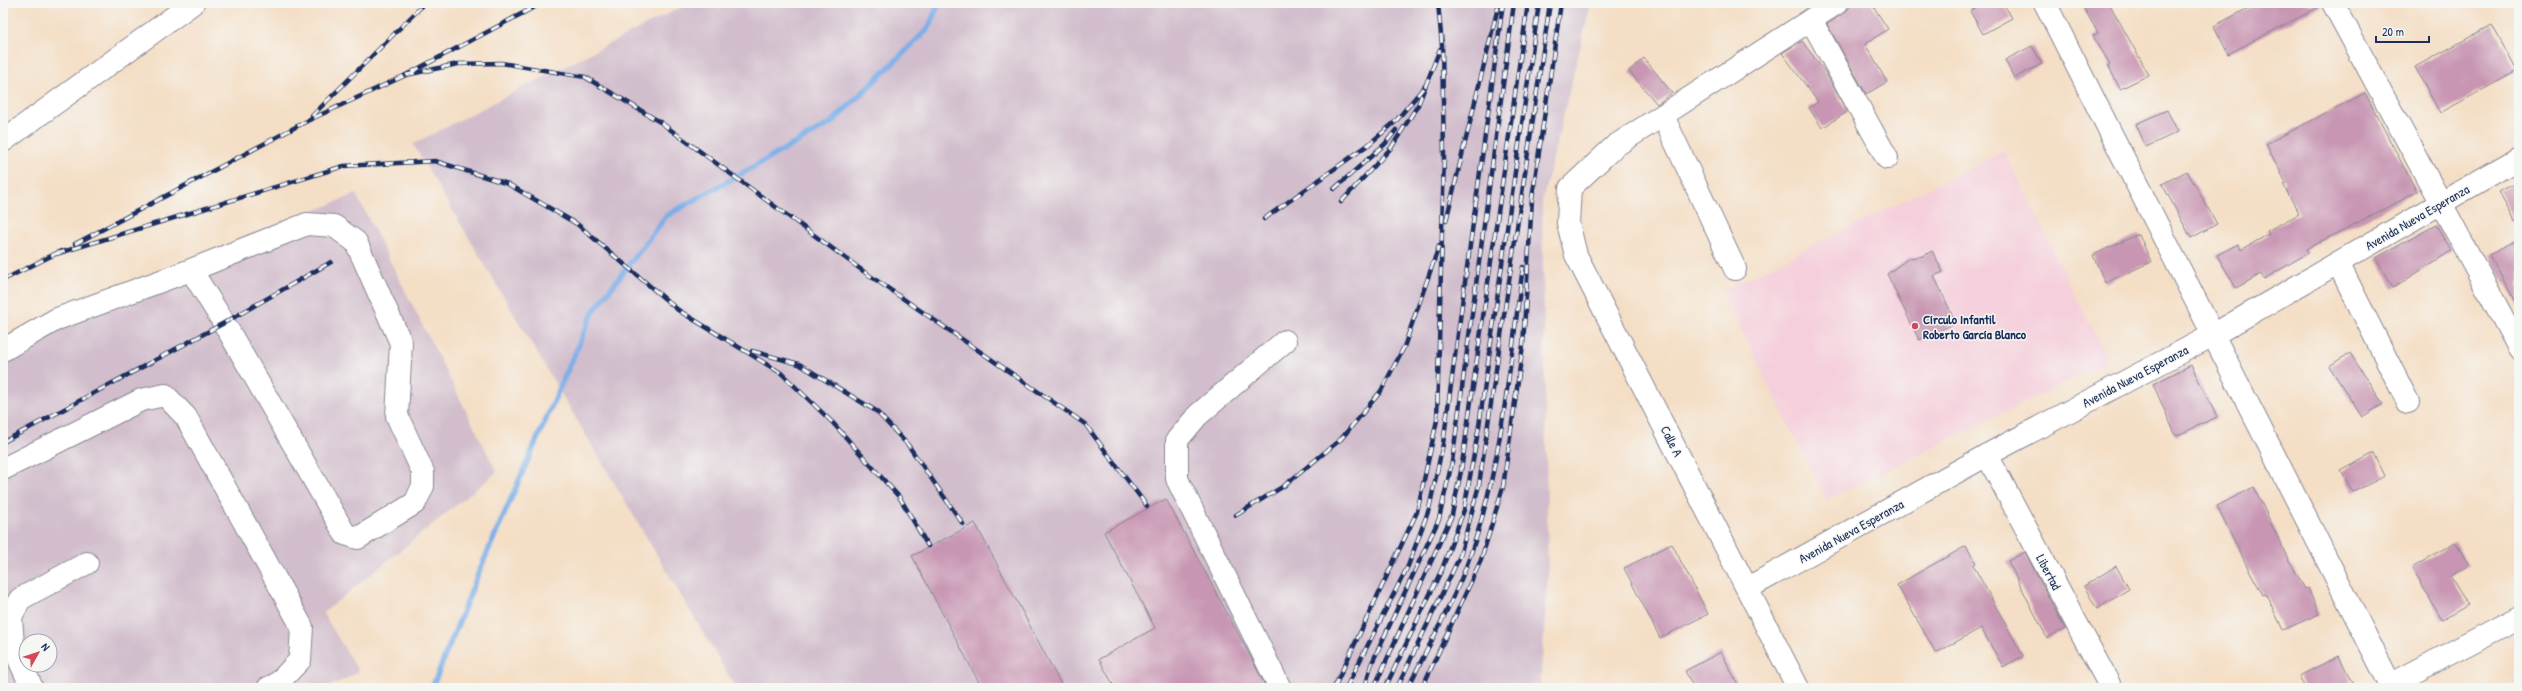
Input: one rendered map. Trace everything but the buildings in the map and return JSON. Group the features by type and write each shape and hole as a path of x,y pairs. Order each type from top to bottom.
{"street":[{"path":"3,141 194,3"},
{"path":"1735,269 1663,116 1837,3"},
{"path":"2045,3 2391,686 2519,617"},
{"path":"2333,3 2440,204 2519,348"},
{"path":"1811,20 1887,158"},
{"name":"Calle A","path":"1663,116 1615,146 1570,188 1568,223 1576,255 1798,688"},
{"name":"Avenida Nueva Esperanza","path":"1748,588 1987,455 2213,335 2519,158"},
{"path":"3,350 57,319 192,270 307,224 334,226 356,242 401,343 397,416 423,472 423,486 415,503 358,538 345,534 192,270"},
{"path":"2338,263 2408,402"},
{"path":"1280,688 1177,479 1176,440 1198,415 1285,341"},
{"path":"3,469 141,400 165,395 186,417 302,627 300,660 277,684 268,688"},
{"name":"Libertad","path":"1987,455 2111,688"},
{"path":"32,688 13,646 11,617 20,599 87,563"}],"shaded area":[{"path":"689,3 1591,3 1542,202 1548,575 1540,688 736,688 413,144"},
{"name":"Círculo Infantil Roberto García Blanco","path":"2004,151 2108,361 1826,500 1722,291"},
{"path":"356,194 497,472 323,613 359,672 326,688 3,688 3,339 21,328"}],"waterway":[{"path":"432,688 481,567 593,312 666,216 831,123 928,29 939,3"}],"railway":[{"path":"312,116 421,7 422,3"},
{"path":"75,244 307,121 406,75 542,3"},
{"path":"1334,688 1417,512 1437,420 1444,156 1442,45 1438,3"},
{"path":"1346,688 1408,566 1429,509 1443,444 1503,3"},
{"path":"1365,688 1371,665 1439,519 1452,462 1514,3"},
{"path":"1374,688 1452,515 1461,471 1528,3"},
{"path":"1385,688 1442,569 1464,510 1479,426 1539,3"},
{"path":"1397,688 1460,556 1479,485 1550,3"},
{"path":"1422,688 1481,560 1503,487 1523,345 1532,199 1561,3"},
{"path":"1446,221 1498,7"},
{"path":"1341,202 1391,148 1418,105 1440,49"},
{"path":"406,75 458,64 501,63 585,77 660,122 863,271 1085,424 1147,506"},
{"path":"1264,219 1368,145 1395,122 1425,86"},
{"path":"1334,189 1385,144 1396,130"},
{"path":"56,254 344,166 435,161 508,184 577,224 678,310 781,373 833,423 900,498 928,546"},
{"path":"1236,515 1284,486 1341,439 1381,391 1404,347 1439,246"},
{"path":"3,280 61,251"},
{"path":"3,442 224,323 331,262"},
{"path":"1408,688 1453,598 1466,567 1478,531 1488,494 1503,419 1523,267"},
{"path":"752,351 799,364 876,411 908,445 963,524"}],"place":[{"name":"Círculo Infantil Roberto García Blanco","path":"1915,326"}]}
